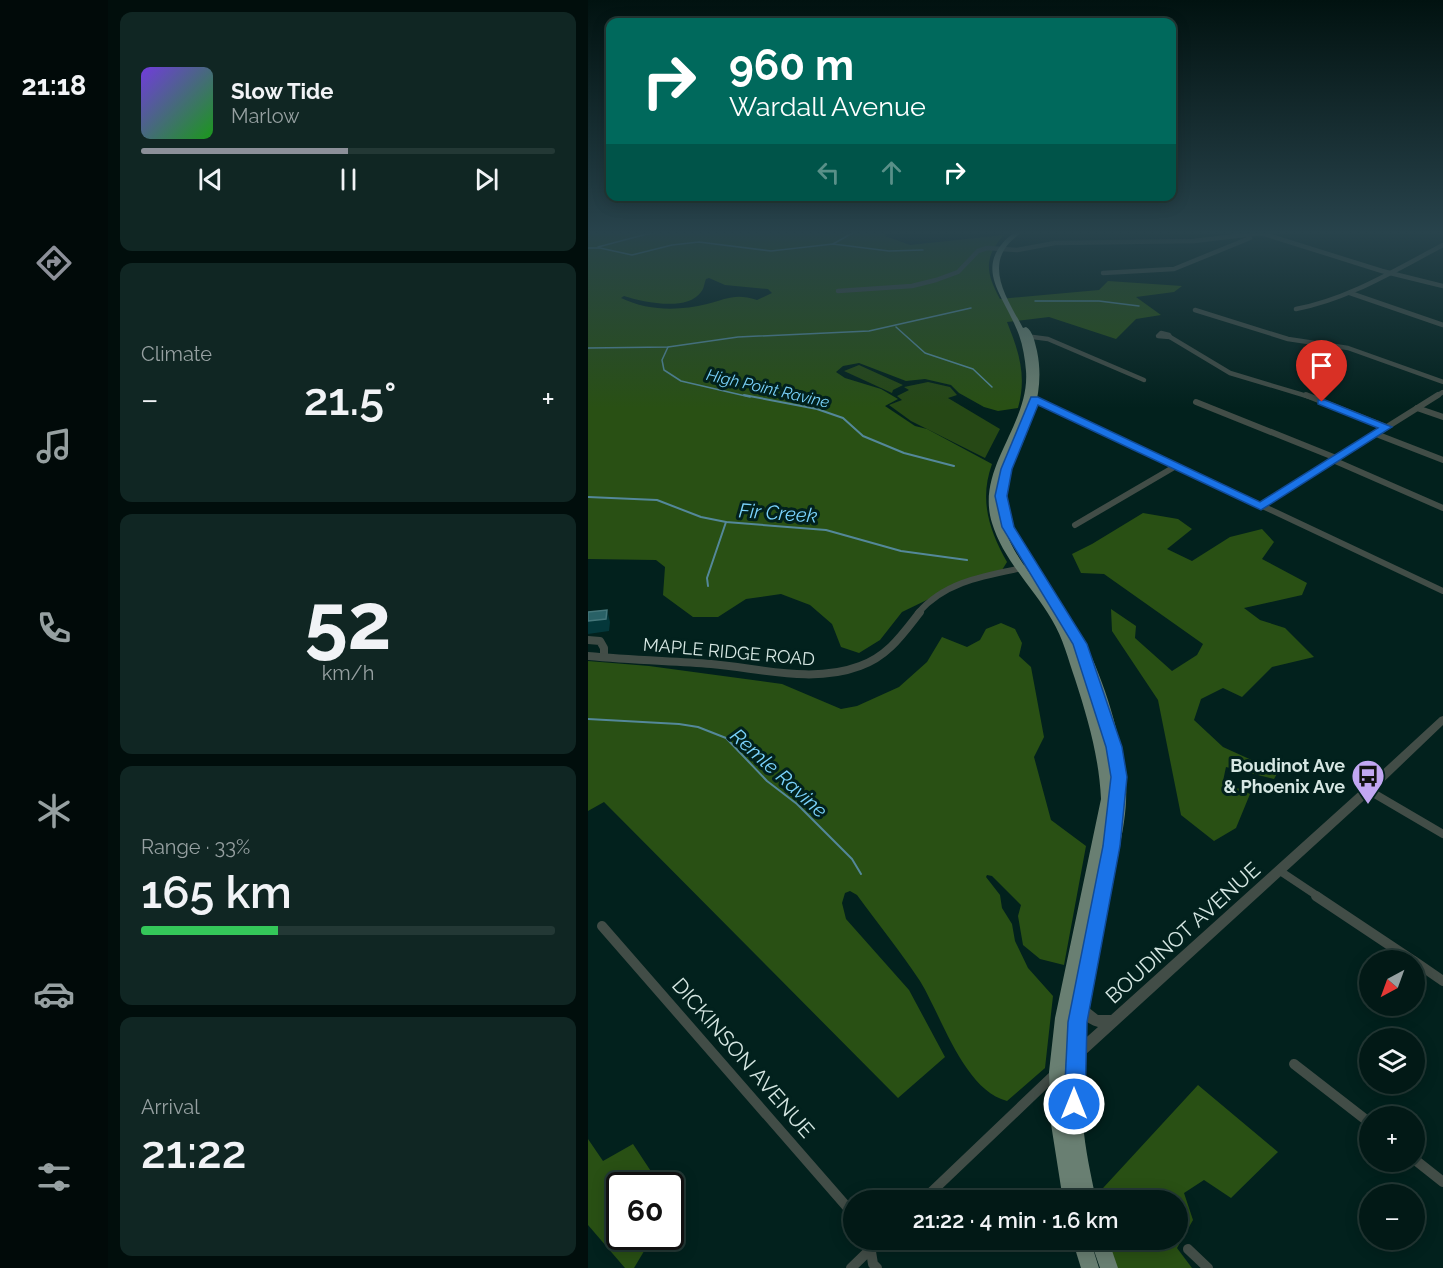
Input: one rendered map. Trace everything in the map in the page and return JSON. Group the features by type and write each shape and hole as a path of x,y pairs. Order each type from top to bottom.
{"main road":[{"path":"1003,290 1026,336 1031,398 995,473 992,502 1004,538 1027,568 1069,643 1103,751 1107,799 1102,861 1080,1008 1073,1088 1077,1137 1086,1190"},
{"path":"1069,1190 1059,1124 1057,1072 1062,1018 1102,861"},
{"path":"1084,1250 1090,1268"},
{"path":"1103,1250 1109,1268"}],"street":[{"path":"838,291 846,290"},
{"path":"1296,309 1314,306 1355,290"},
{"path":"1350,293 1443,325"},
{"path":"1195,310 1288,339 1348,348 1443,382"},
{"path":"1026,336 1048,339 1144,380"},
{"path":"1170,338 1230,373 1300,393 1386,427"},
{"path":"1261,506 1443,392"},
{"path":"1031,398 1443,591"},
{"path":"1196,402 1334,459 1443,508"},
{"path":"1417,408 1443,417"},
{"path":"1376,434 1443,460"},
{"path":"1075,525 1176,466"},
{"name":"MAPLE RIDGE ROAD","path":"588,656 731,666 783,675 834,674 860,667 882,656 898,642 932,599 948,589 1027,568"},
{"path":"588,639 600,642 604,648 604,657"},
{"name":"BOUDINOT AVENUE","path":"933,1190 1057,1072 1280,871 1443,719"},
{"path":"1368,790 1443,834"},
{"path":"1280,871 1397,950"},
{"name":"DICKINSON AVENUE","path":"602,926 843,1202"},
{"path":"1425,969 1443,981"},
{"path":"1080,1008 1096,1021 1116,1020"},
{"path":"1294,1064 1359,1115"},
{"path":"1425,1168 1443,1182"},
{"path":"851,1268 865,1250"},
{"path":"871,1250 873,1264 877,1268"},
{"path":"1188,1250 1208,1268"}],"green space":[{"path":"588,290 702,290 694,298 675,304 653,303 624,296 621,298 642,305 675,309 737,297 757,300 772,293 769,290 996,290 1000,299 1097,290 1176,290 1136,297 1161,315 1136,319 1116,339 1049,317 1007,322 1022,375 1018,408 998,411 984,407 959,393 951,385 925,379 906,381 859,363 843,366 836,372 845,378 881,389 898,399 885,406 915,426 927,429 992,464 988,477 986,502 995,538 1007,562 1002,570 962,583 902,612 880,640 859,653 841,647 832,624 810,605 781,594 746,599 718,617 693,617 663,595 665,567 656,560 588,559"},
{"path":"859,365 903,385 893,390 892,393 844,371"},
{"path":"928,382 950,387 957,395 948,398 1000,429 985,458 911,421 889,405 902,400 897,396 909,390 904,387"},
{"path":"1143,513 1178,519 1192,529 1167,549 1192,561 1230,537 1262,529 1274,542 1262,559 1307,583 1302,595 1244,608 1260,620 1285,628 1314,657 1272,667 1242,697 1223,688 1201,699 1194,720 1223,747 1278,772 1274,779 1226,767 1223,781 1250,794 1236,828 1214,841 1181,815 1158,700 1112,631 1111,609 1136,626 1135,638 1172,671 1197,655 1203,644 1104,574 1081,573 1072,554"},
{"path":"1001,623 1015,629 1022,643 1019,656 1031,667 1044,737 1034,757 1051,820 1086,846 1064,965 1040,959 1023,945 1018,916 1021,905 992,876 987,875 986,877 1000,895 1002,908 1012,924 1015,941 1028,968 1053,996 1045,1068 1007,1101 992,1094 978,1083 966,1068 920,981 857,895 850,891 845,893 842,903 846,919 909,990 945,1057 898,1098 604,802 588,811 588,661 649,666 782,684 841,709 857,706 899,687 927,662 942,637 967,647 980,640 986,629"},
{"path":"1198,1085 1278,1152 1231,1198 1204,1180 1188,1190 1101,1190"},
{"path":"588,1139 603,1161 633,1144 651,1172 606,1172 606,1246 588,1225"},
{"path":"1188,1205 1193,1220 1188,1229"},
{"path":"610,1250 645,1250 634,1268 625,1268"},
{"path":"1103,1250 1178,1250 1192,1268 1109,1268"}],"building":[{"path":"607,610 606,619 588,621 588,612"}],"waterway":[{"path":"1035,301 1099,301 1139,306"},
{"path":"668,347 738,337 869,331 971,308"},
{"path":"896,327 925,353 973,369 992,387"},
{"path":"588,348 668,347"},
{"name":"High Point Ravine","path":"668,347 662,360 664,370 681,381 750,397"},
{"name":"High Point Ravine","path":"744,395 817,409 843,418 863,436 904,453 954,466"},
{"name":"Fir Creek","path":"588,497 657,500 701,517 726,522"},
{"path":"708,586 707,578 726,522"},
{"name":"Fir Creek","path":"726,522 826,530 901,551 967,560"},
{"name":"Remle Ravine","path":"588,719 679,724 698,727 726,738 767,781 797,804 852,859 861,874"}],"place":[{"name":"Boudinot Ave & Phoenix Ave","path":"1368,805"}],"route":[{"path":"1074,1104 1077,1022 1117,813 1119,777 1114,747 1104,712 1080,644 1008,527 1001,496 1006,469 1027,425 1035,399 1261,506 1386,427 1322,402"}]}
